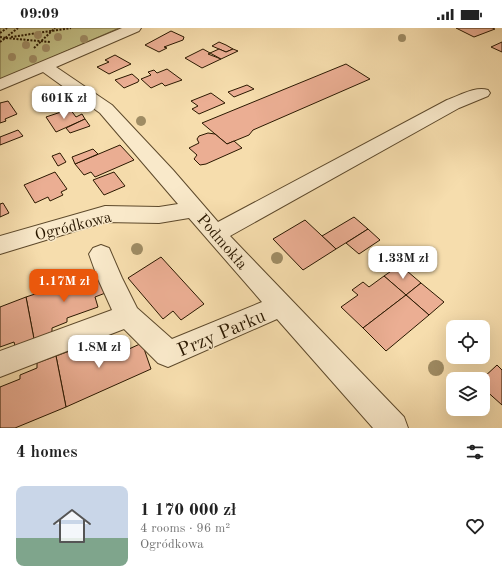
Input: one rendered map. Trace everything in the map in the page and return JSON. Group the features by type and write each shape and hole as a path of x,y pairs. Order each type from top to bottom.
{"street":[{"path":"0,85 37,59 83,50 134,28"},
{"name":"Podmokła","path":"37,59 102,105 195,209 215,234 392,428"},
{"path":"215,234 453,104 482,93"},
{"name":"Ogródkowa","path":"0,245 105,214 159,215 195,209"},
{"name":"Przy Parku","path":"102,254 110,279 128,316 168,354 281,306"},
{"path":"0,364 128,316"}],"path":[{"path":"0,33 7,28"},
{"path":"0,42 18,28"},
{"path":"6,38 54,29 71,28"},
{"path":"37,59 44,41 54,29"},
{"path":"0,37 60,43 83,50"}],"shaded area":[{"path":"0,28 119,28 0,80"}],"building":[{"path":"456,28 492,28 495,29 474,37"},
{"path":"171,31 184,37 183,40 164,47 167,48 159,52 145,45"},
{"path":"219,42 233,49 226,52 212,46"},
{"path":"502,42 502,52 491,47"},
{"path":"203,49 210,53 208,54 221,59 202,68 185,58"},
{"path":"219,49 226,52 233,49 238,51 221,59 210,53"},
{"path":"115,55 131,64 109,74 97,67 109,62 105,60"},
{"path":"346,64 370,79 253,130 249,135 227,144 202,123"},
{"path":"167,69 182,80 165,86 162,83 151,88 141,79 151,75 148,72 154,70 157,73"},
{"path":"132,74 139,80 138,82 124,88 115,80"},
{"path":"247,85 254,89 234,97 228,92"},
{"path":"211,93 225,103 199,114 192,109 198,106 191,101"},
{"path":"8,101 17,114 0,123 0,103"},
{"path":"70,109 76,117 82,114 85,119 56,132 46,117"},
{"path":"85,119 90,126 70,133 66,128"},
{"path":"18,130 23,136 0,145 0,137"},
{"path":"208,133 215,134 227,144 234,141 242,148 206,164 200,165 194,159 197,155 189,148 199,143 197,139 199,136"},
{"path":"120,145 134,160 95,177 91,172 84,175 75,164"},
{"path":"93,149 98,154 75,164 72,157"},
{"path":"60,153 66,162 58,166 52,156"},
{"path":"55,172 67,189 61,192 63,195 50,201 48,197 35,203 24,185"},
{"path":"114,172 125,186 104,195 93,180"},
{"path":"3,203 9,213 0,217 0,204"},
{"path":"354,217 368,229 336,249 322,236"},
{"path":"305,220 336,249 303,270 273,239"},
{"path":"368,229 380,240 359,254 346,243"},
{"path":"161,257 204,304 181,320 173,311 163,319 128,278"},
{"path":"400,265 421,283 406,295 384,276"},
{"path":"102,272 108,292 95,297 98,307 67,318 67,322 52,328 52,332 34,339 26,297"},
{"path":"384,276 406,295 363,328 341,307 358,295 352,290 363,282 369,287"},
{"path":"421,283 444,302 429,315 406,295"},
{"path":"406,295 429,315 386,351 363,328"},
{"path":"26,297 34,339 15,346 14,342 0,347 0,307"},
{"path":"125,338 129,349 142,343 151,369 66,407 56,356 75,349 76,353 92,346 93,351"},
{"path":"56,356 66,407 15,428 0,428 0,387 20,379 20,375 37,368 37,363"},
{"path":"497,365 502,370 502,405 490,394 490,372"}]}
